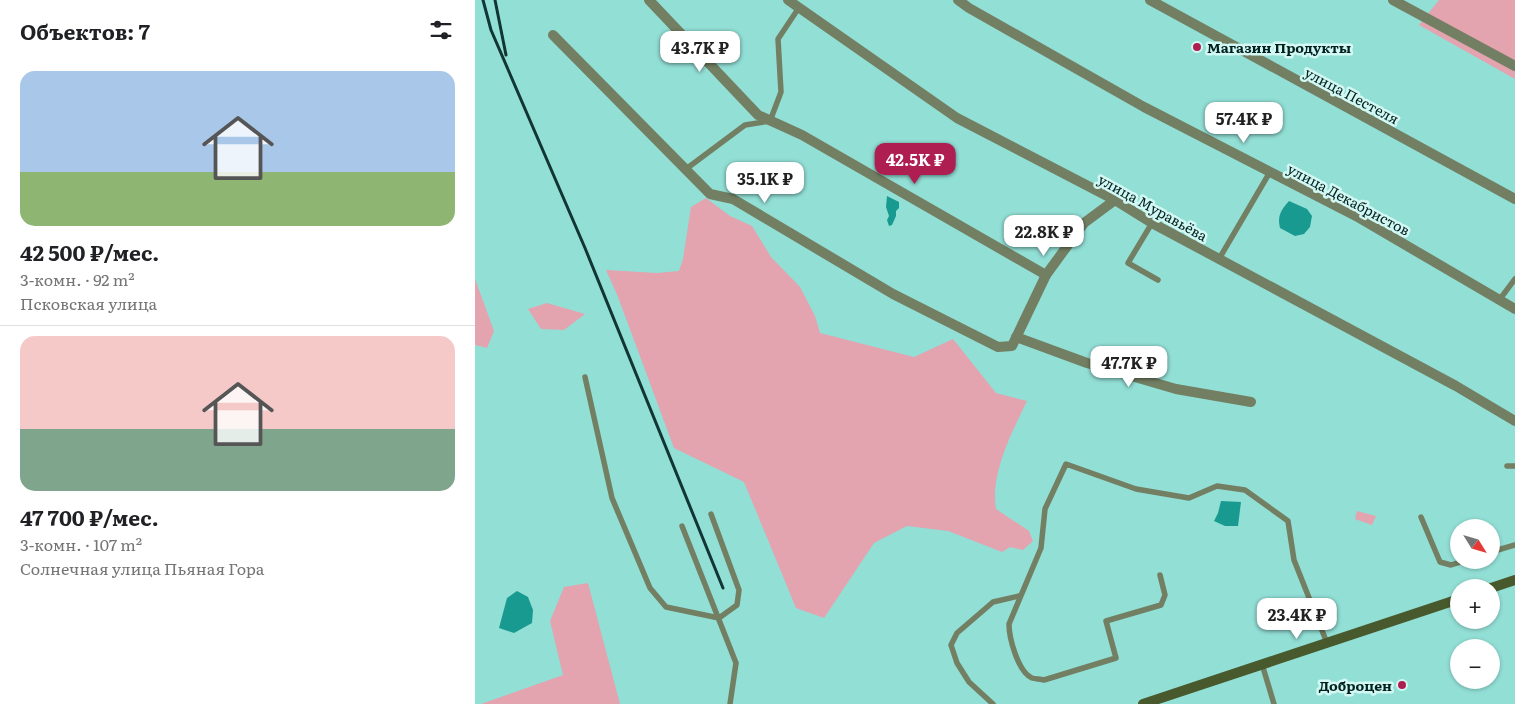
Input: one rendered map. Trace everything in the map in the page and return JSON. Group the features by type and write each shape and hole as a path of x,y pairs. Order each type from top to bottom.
{"main road":[{"path":"1500,585 1515,580"},
{"path":"1143,704 1450,602"}],"street":[{"path":"649,0 758,115 802,135 1046,275"},
{"name":"улица Муравьёва","path":"788,0 957,118 1115,200 1152,223 1456,386 1515,421"},
{"name":"улица Декабристов","path":"958,0 1144,107 1357,216 1515,309"},
{"name":"улица Пестеля","path":"1150,0 1515,199"},
{"path":"1393,0 1515,66"},
{"path":"553,35 710,194 733,199 893,294 998,347 1012,346 1046,275 1084,223 1115,200"},
{"path":"1016,337 1087,363 1176,389 1251,402"}],"lane":[{"path":"686,169 745,124 770,121 781,92 778,39 799,9"},
{"path":"1219,259 1270,172"},
{"path":"1152,223 1128,263 1158,280"},
{"path":"1500,299 1515,279"},
{"path":"585,377 611,498 650,588 666,607 719,618 737,605 739,590 711,514"},
{"path":"1160,575 1165,595 1161,605 1106,622 1116,658 1044,680 1032,678 1023,671 1009,636 1009,624 1019,596 1041,548 1045,510 1066,464 1136,489 1189,498 1217,486 1245,490 1288,521 1295,560 1327,643"},
{"path":"1507,466 1515,466"},
{"path":"1421,517 1440,562 1450,565"},
{"path":"682,526 736,663 730,704"},
{"path":"1500,549 1515,545"},
{"path":"993,704 969,682 957,663 951,645 957,633 993,602 1019,596"},
{"path":"1262,664 1274,704"}],"shaded area":[{"path":"1439,0 1515,0 1515,79 1419,25"},
{"path":"706,198 730,216 752,226 771,257 800,287 815,316 820,333 914,357 953,339 996,393 1027,401 1004,453 996,482 995,496 996,509 1029,531 1033,541 1023,550 1010,547 1002,552 948,531 907,526 874,543 824,618 796,608 744,482 674,448 618,297 606,270 657,273 679,271 683,259 691,207"},
{"path":"475,279 494,331 487,348 475,345"},
{"path":"547,303 585,314 564,330 541,329 528,309"},
{"path":"1357,511 1376,516 1372,525 1355,519"},
{"path":"588,583 620,704 481,704 563,675 550,621 564,587"}],"water":[{"path":"887,196 899,202 896,216 892,225 889,226 887,220 889,216 886,207"},
{"path":"1289,201 1307,209 1312,216 1310,227 1304,234 1295,236 1280,228 1280,213"},
{"path":"1221,501 1241,502 1238,526 1225,526 1214,521"},
{"path":"517,591 528,597 533,610 532,623 514,633 499,628 507,598"}],"railway":[{"path":"483,0 491,30 585,248 723,588"},
{"path":"495,0 506,55"}],"place":[{"name":"Магазин Продукты","path":"1197,47"},
{"name":"Доброцен","path":"1402,685"}]}
